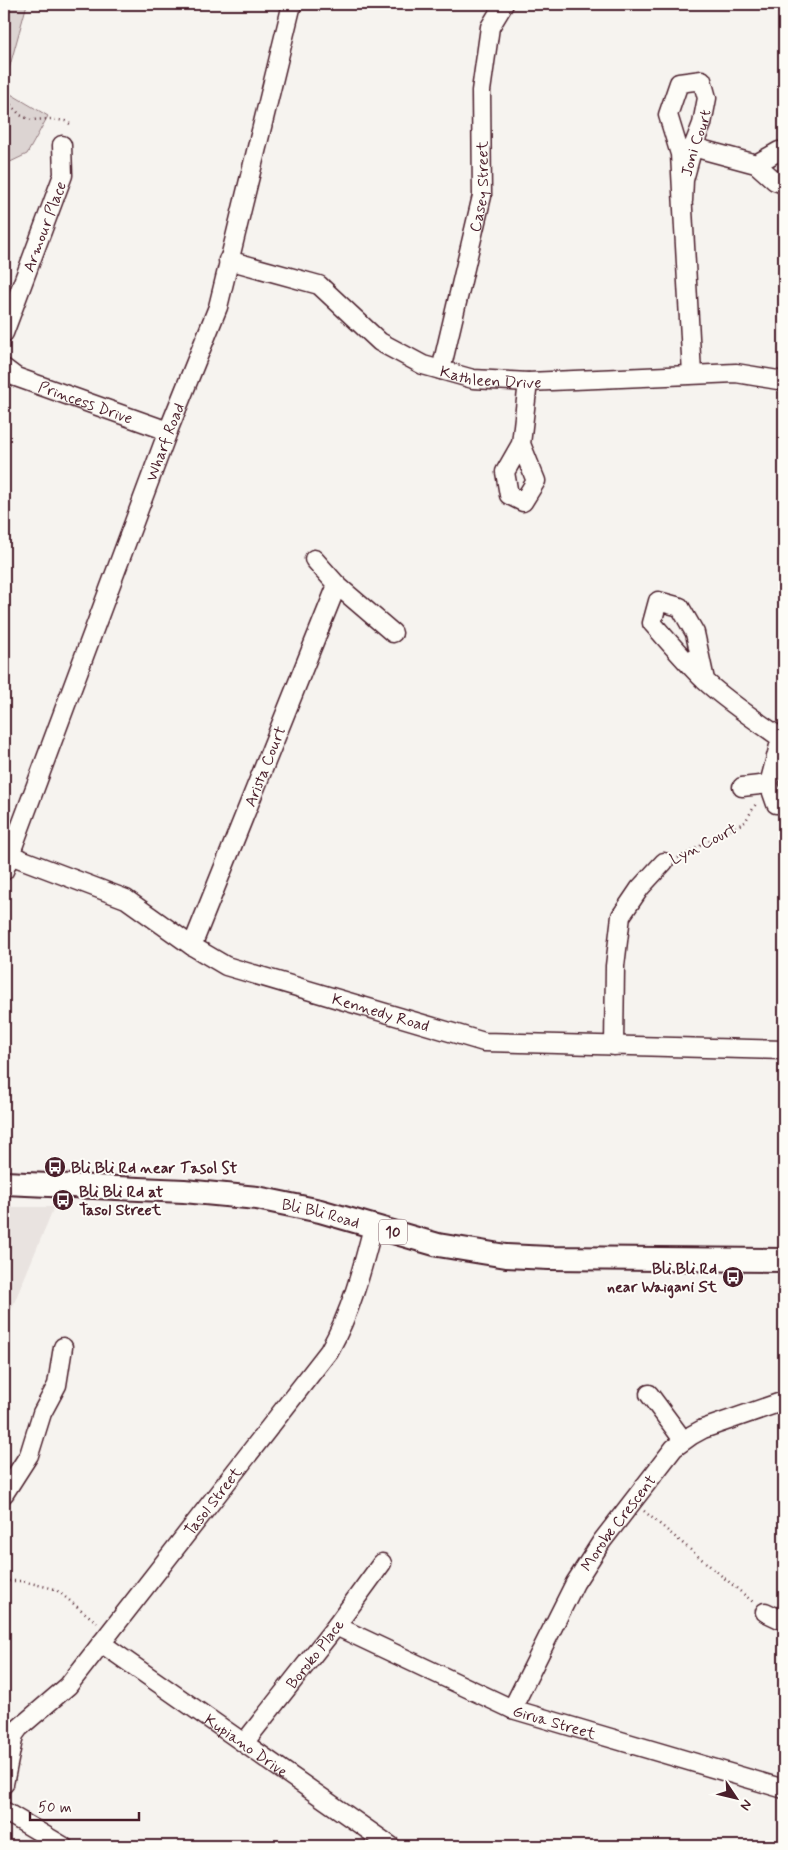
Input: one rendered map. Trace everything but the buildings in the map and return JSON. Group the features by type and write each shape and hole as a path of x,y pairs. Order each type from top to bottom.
{"main road":[{"name":"Bli Bli Road","path":"4,1183 184,1191 257,1198 320,1211 438,1245 506,1256 784,1260"}],"street":[{"name":"Wharf Road","path":"7,862 168,431 218,306 292,4"},
{"name":"Casey Street","path":"441,370 482,196 481,90 490,26 504,4"},
{"name":"Joni Court","path":"682,201 684,180 693,147 702,124 707,98 702,80 679,83 668,115 680,154 682,201 692,374"},
{"name":"Armour Place","path":"4,333 63,175 62,145"},
{"path":"693,147 756,164 775,181 784,184"},
{"path":"756,164 779,151 784,152"},
{"name":"Kathleen Drive","path":"228,260 319,285 380,342 423,365 473,379 528,382 736,373 784,381"},
{"name":"Princess Drive","path":"4,368 16,377 168,431"},
{"path":"521,444 528,382"},
{"path":"314,559 337,585 393,634"},
{"name":"Arista Court","path":"192,946 337,585"},
{"path":"705,680 737,708 783,738 769,784 776,804"},
{"path":"742,787 769,784"},
{"name":"Kennedy Road","path":"7,862 126,899 192,946 226,966 484,1042 784,1050"},
{"name":"Lyn Court","path":"614,1046 614,966 621,916 640,888 664,862"},
{"name":"Tasol Street","path":"4,1784 14,1735 19,1728 60,1695 329,1351 342,1328 352,1302 373,1227"},
{"path":"4,1494 29,1456 42,1413 57,1385 63,1347"},
{"path":"649,1394 683,1440"},
{"name":"Morobe Crescent","path":"512,1709 583,1569 632,1501 674,1448 683,1440 704,1429 784,1401"},
{"name":"Boroko Place","path":"244,1743 336,1626 382,1563"},
{"path":"765,1612 784,1621"},
{"name":"Girua Street","path":"336,1626 512,1709 784,1790"},
{"name":"Kupiano Drive","path":"106,1638 244,1743 391,1846"},
{"path":"4,1811 62,1846"}],"path":[{"path":"4,97 20,115 31,120 52,118 72,125"},
{"name":"Lyn Court","path":"664,862 679,857 745,822 769,784"},
{"path":"632,1501 765,1612"},
{"path":"4,1581 22,1581 55,1589 106,1638"}],"shaded area":[{"path":"4,4 27,4 4,87"},
{"path":"4,90 48,116 27,154 4,165"},
{"path":"4,1207 54,1207 4,1327"}],"place":[{"name":"Bli Bli Rd near Tasol St","path":"55,1167"},
{"name":"Bli Bli Rd at Tasol Street","path":"63,1200"},
{"name":"Bli Bli Rd near Waigani St","path":"733,1277"}]}
